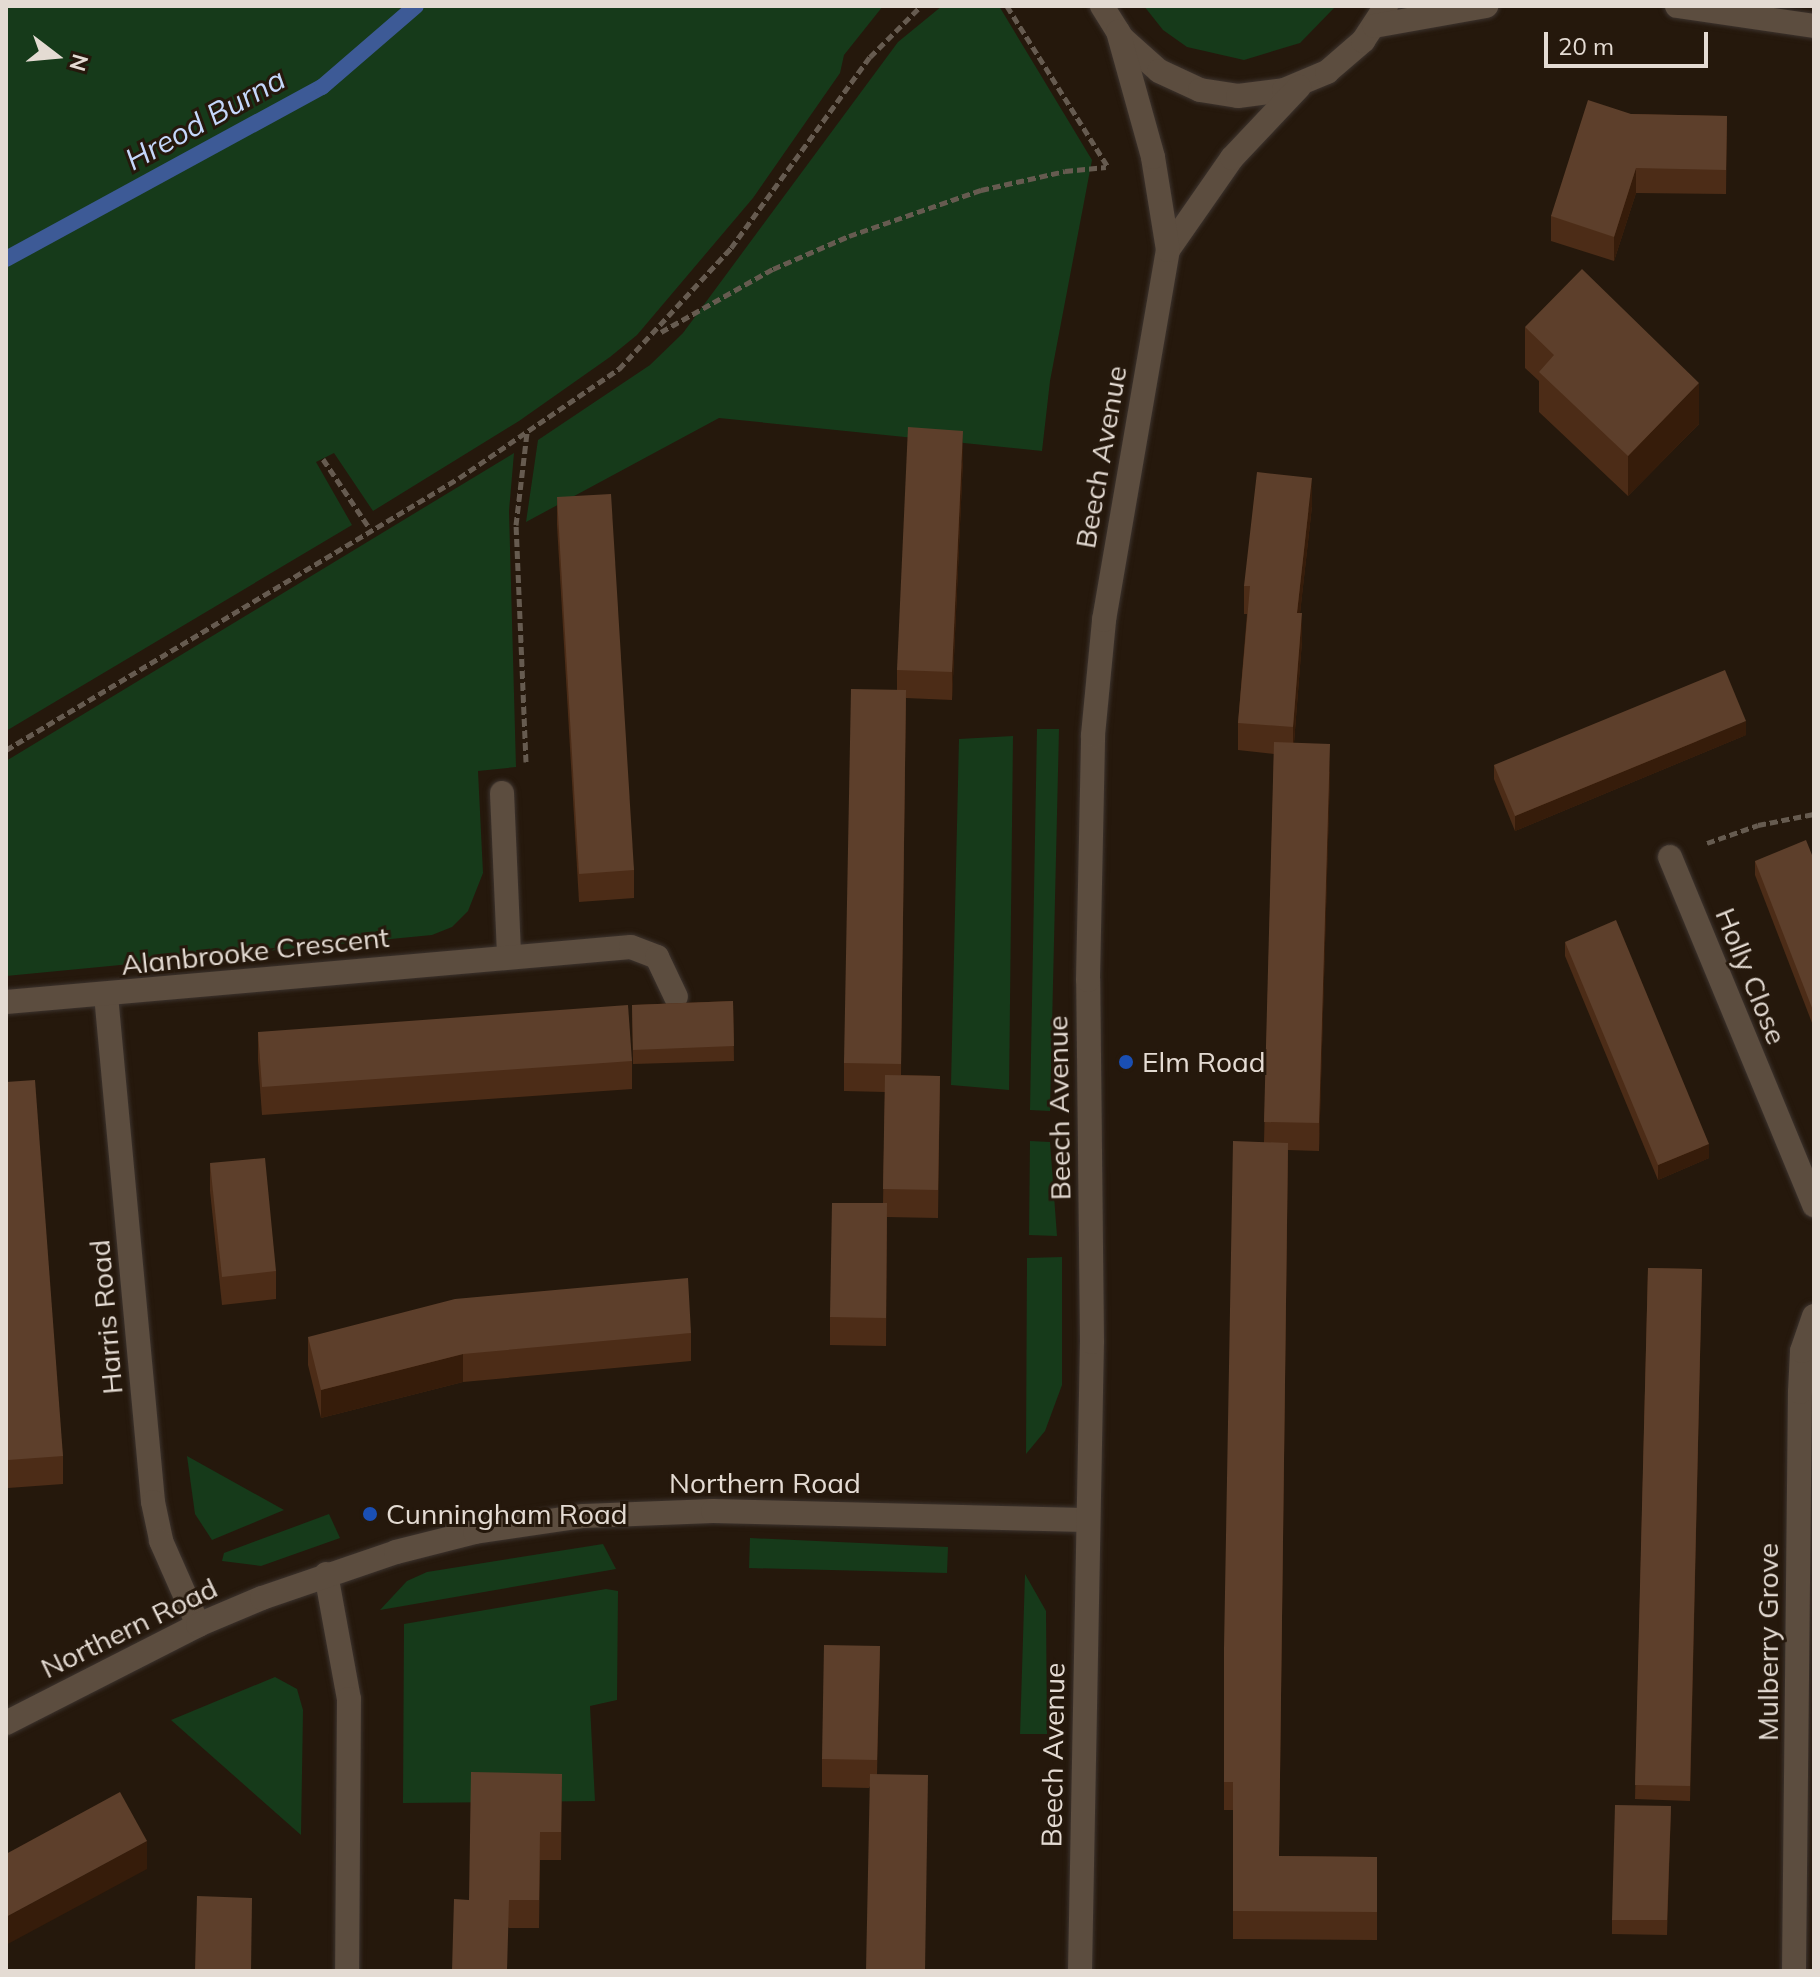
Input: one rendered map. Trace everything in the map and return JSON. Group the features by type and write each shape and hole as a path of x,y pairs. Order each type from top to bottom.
{"street":[{"path":"1102,7 1118,32 1159,71 1200,90 1257,95 1301,84 1342,61 1380,16 1486,6"},
{"path":"1677,6 1814,26"},
{"name":"Beech Avenue","path":"1080,1971 1085,1520 1092,1342 1088,980 1093,735 1104,620 1168,250 1150,144 1118,32"},
{"name":"Beech Avenue","path":"1168,250 1232,158 1301,84"},
{"path":"502,793 509,954"},
{"name":"Holly Close","path":"1670,857 1814,1205"},
{"name":"Alanbrooke Crescent","path":"6,1002 106,995 509,954 647,950 657,957 676,997"},
{"name":"Harris Road","path":"106,995 153,1502 161,1541 198,1625"},
{"name":"Mulberry Grove","path":"1794,1971 1800,1392 1802,1351 1814,1316"},
{"name":"Northern Road","path":"6,1723 198,1625 326,1574 434,1541 584,1516 815,1511 1085,1520"},
{"path":"326,1574 349,1699 347,1971"}],"path":[{"path":"6,750 527,432 619,369 653,337 793,171 870,57 921,6"},
{"path":"653,337 759,276 849,236 981,190 1065,171 1106,167"},
{"path":"502,793 527,777 516,525 527,432"},
{"path":"323,459 370,529"},
{"path":"1670,857 1758,825 1814,814"}],"green space":[{"path":"6,6 883,6 844,55 840,73 753,198 637,335 519,421 373,511 334,453 316,462 352,525 6,731"},
{"path":"942,6 999,6 1092,160 1050,381 1042,451 719,418 526,522 538,440 650,365 683,333 898,42"},
{"path":"1144,6 1336,6 1300,43 1244,60 1187,47 1163,30"},
{"path":"514,453 509,511 516,767 478,771 483,873 468,911 452,927 432,935 6,976 6,761"},
{"path":"1037,729 1059,729 1050,1111 1030,1110"},
{"path":"1013,736 1009,1090 951,1085 959,739"},
{"path":"1030,1141 1050,1142 1057,1236 1029,1235"},
{"path":"1062,1257 1062,1385 1045,1431 1026,1454 1027,1258"},
{"path":"187,1456 284,1510 212,1540 195,1514"},
{"path":"329,1514 340,1538 261,1566 222,1561 224,1553"},
{"path":"750,1538 948,1547 947,1573 749,1568"},
{"path":"603,1544 616,1569 380,1610 407,1581 427,1572"},
{"path":"1025,1574 1046,1611 1047,1734 1020,1734"},
{"path":"606,1589 618,1591 617,1700 590,1706 595,1801 403,1803 404,1624"},
{"path":"275,1677 297,1689 303,1710 301,1835 171,1720"}],"building":[{"path":"1588,100 1631,114 1727,116 1726,170 1636,168 1614,237 1551,216"},
{"path":"1582,269 1699,383 1628,456 1539,372 1554,355 1525,327"},
{"path":"908,427 963,431 952,672 897,670"},
{"path":"1257,472 1312,478 1297,613 1302,613 1293,727 1238,723 1250,586 1244,586"},
{"path":"611,494 634,870 579,874 557,497"},
{"path":"1725,670 1746,721 1515,816 1494,765"},
{"path":"851,689 906,690 901,1064 844,1063"},
{"path":"1274,742 1330,744 1319,1123 1264,1122"},
{"path":"1806,840 1814,860 1814,1013 1755,861"},
{"path":"1616,920 1709,1144 1658,1165 1565,942"},
{"path":"733,1001 734,1046 633,1050 632,1005"},
{"path":"628,1005 632,1061 262,1087 258,1032"},
{"path":"885,1075 940,1076 938,1190 883,1189"},
{"path":"35,1080 63,1456 8,1460 6,1082"},
{"path":"1233,1141 1288,1143 1279,1856 1377,1857 1377,1912 1233,1911 1233,1782 1224,1782 1224,1649"},
{"path":"265,1158 276,1271 222,1277 210,1163"},
{"path":"832,1203 887,1203 886,1318 830,1317"},
{"path":"1648,1268 1702,1269 1690,1786 1635,1785"},
{"path":"688,1278 691,1333 463,1354 321,1390 308,1337 455,1299"},
{"path":"824,1645 880,1646 877,1760 822,1759"},
{"path":"471,1772 562,1774 561,1832 540,1832 539,1900 509,1900 507,1971 452,1971 454,1899 469,1900"},
{"path":"870,1774 928,1775 925,1971 866,1971"},
{"path":"120,1792 147,1841 6,1917 6,1854"},
{"path":"1615,1805 1671,1806 1667,1920 1612,1920"},
{"path":"197,1896 252,1898 251,1971 195,1971"}],"waterway":[{"name":"Hreod Burna","path":"6,259 322,87 416,6"}],"place":[{"name":"Elm Road","path":"1126,1062"},
{"name":"Cunningham Road","path":"370,1514"}]}
